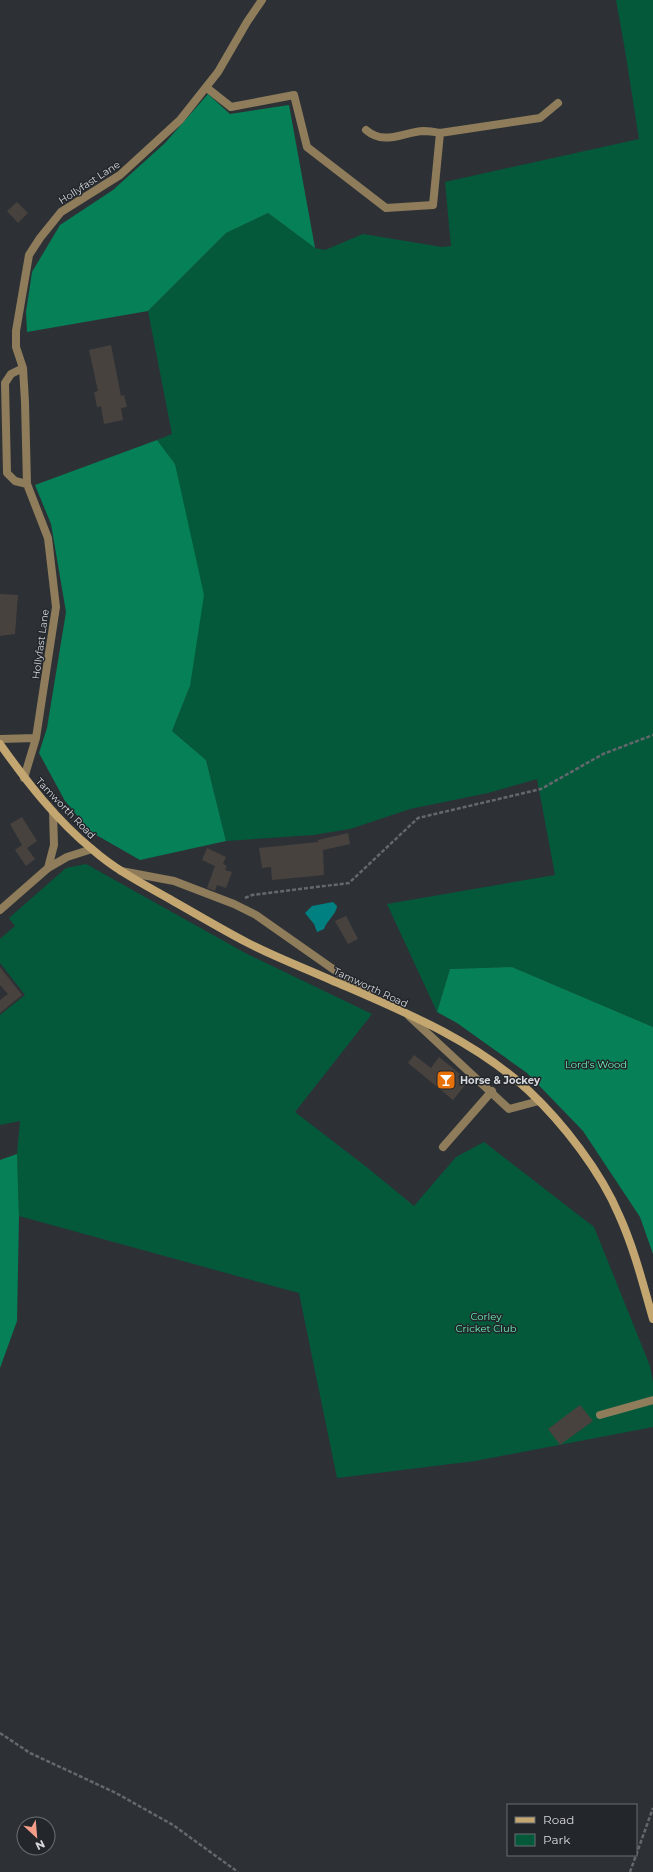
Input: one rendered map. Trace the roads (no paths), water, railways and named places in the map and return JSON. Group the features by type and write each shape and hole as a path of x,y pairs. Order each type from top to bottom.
{"main road":[{"name":"Tamworth Road","path":"0,744 24,778 53,812 92,849 118,870 248,943 377,1000 467,1045 512,1076 539,1101 570,1136 588,1160 619,1213 640,1274 653,1319"}],"street":[{"name":"Hollyfast Lane","path":"24,778 36,738 56,607 48,538 27,484 23,368 16,347 16,331 29,255 40,238 61,212 120,175 180,120 207,88 218,72 246,22 262,0"},
{"path":"207,88 231,107 294,95 307,147 386,208 433,205 440,132"},
{"path":"366,130 374,137 386,138 424,131 440,132 540,118 558,103"},
{"path":"23,368 11,374 5,383 7,473 15,481 27,484"},
{"path":"0,739 36,738"},
{"path":"48,868 54,845 53,812"},
{"path":"0,910 48,868 67,857 92,849"},
{"path":"118,870 174,881 234,904 256,915 377,1000"},
{"path":"408,1015 492,1091 509,1109 539,1101"},
{"path":"444,1147 492,1091"},
{"path":"600,1415 653,1400"}],"water":[{"path":"333,902 337,906 335,912 324,929 317,932 314,924 305,913 312,906"}],"place":[{"name":"Horse & Jockey","path":"446,1080"}],"park label":[{"name":"Lord's Wood","path":"596,1064"},
{"name":"Corley Cricket Club","path":"486,1322"}]}
